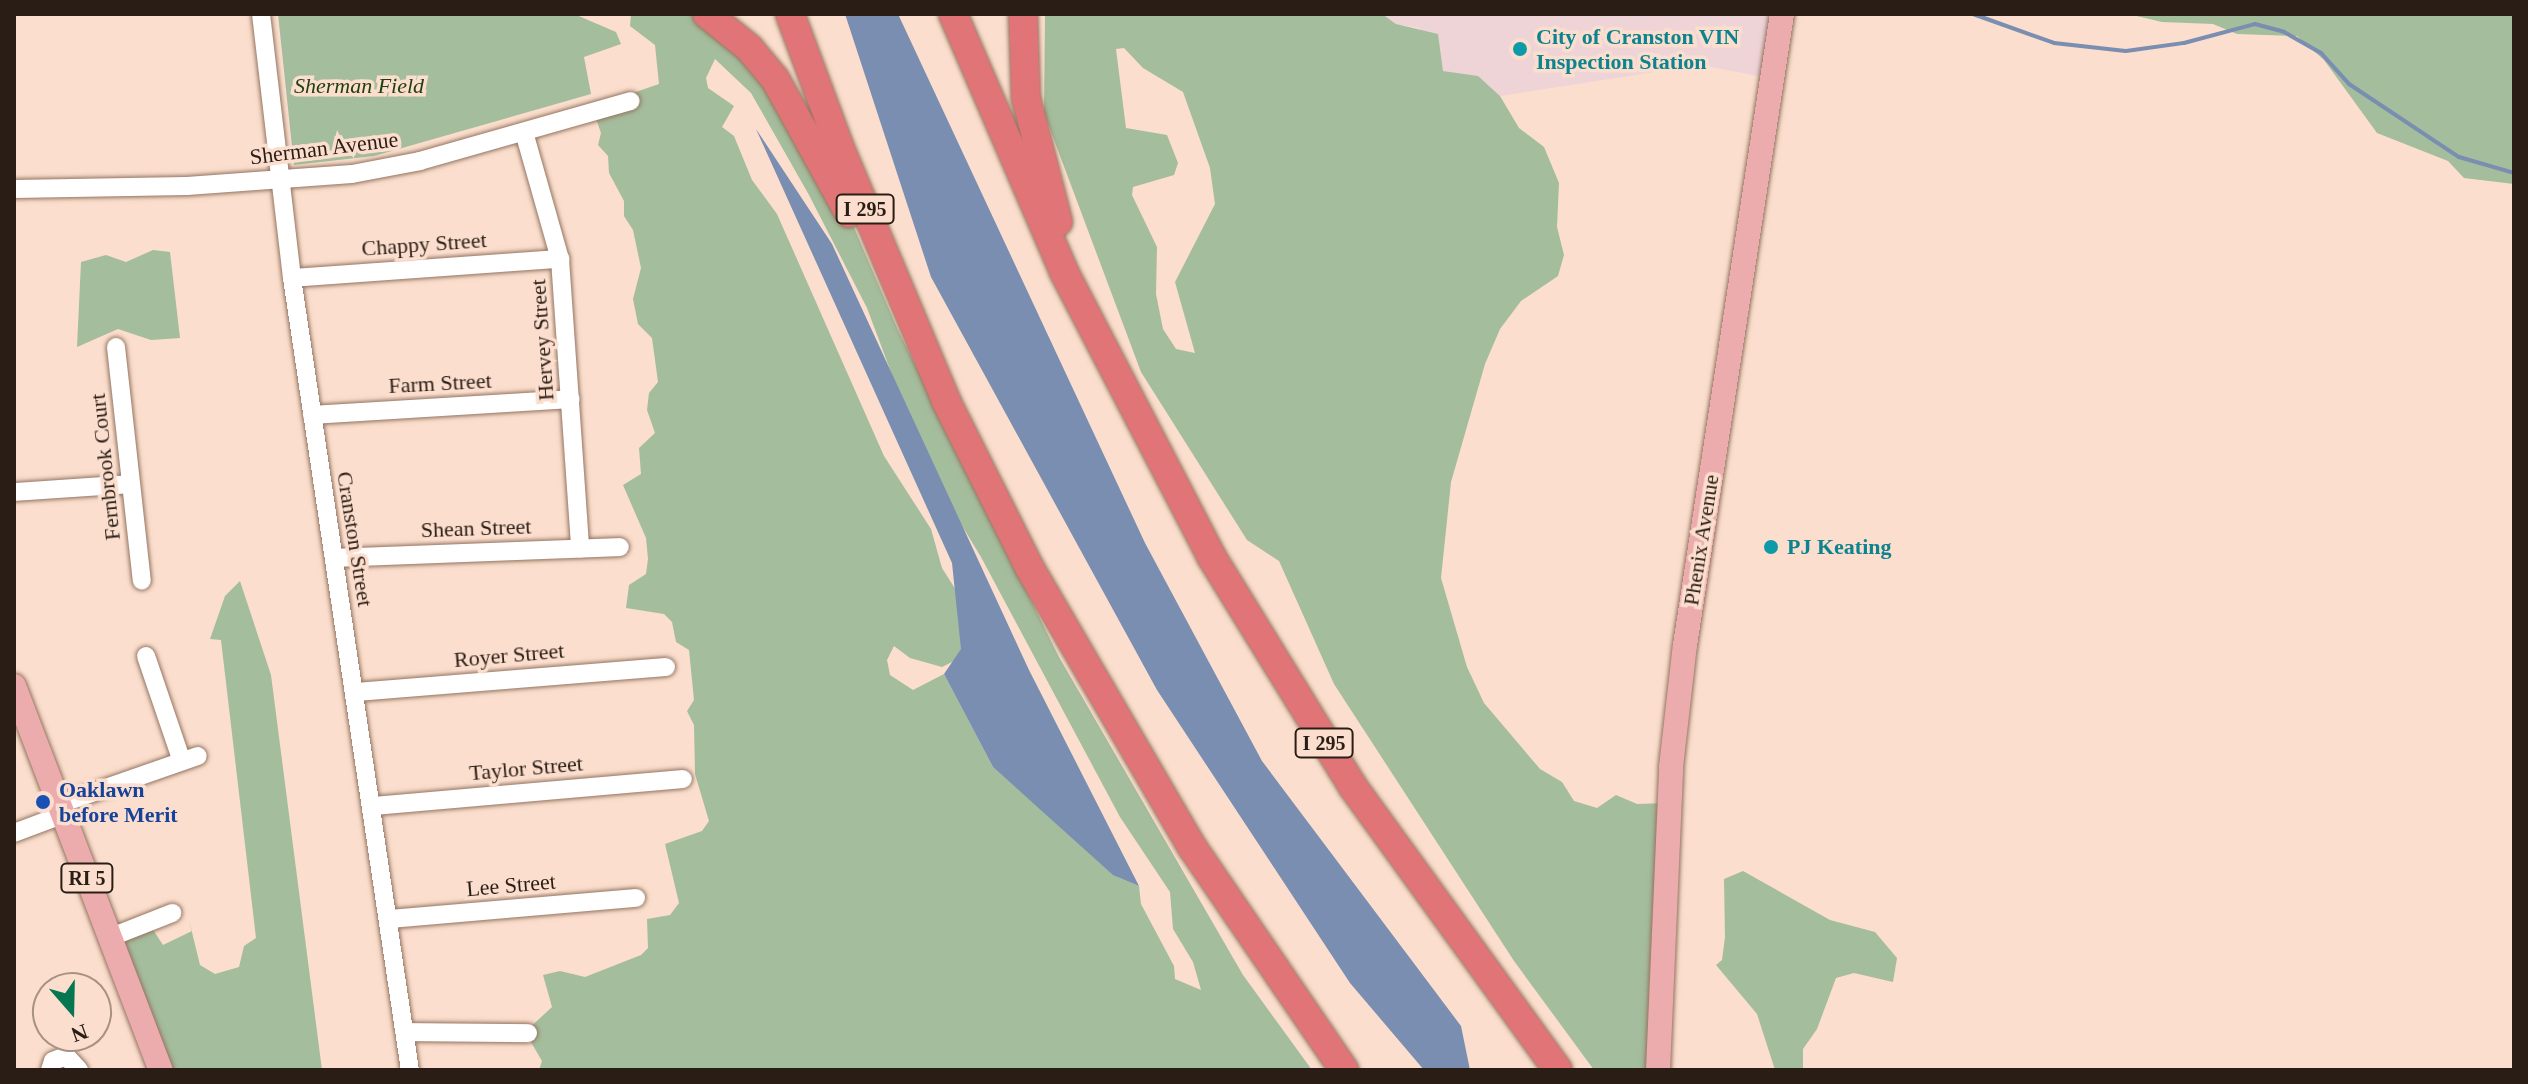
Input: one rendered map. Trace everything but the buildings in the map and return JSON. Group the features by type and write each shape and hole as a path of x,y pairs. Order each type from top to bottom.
{"highway":[{"path":"707,14 749,48 793,107 898,319 946,401"},
{"name":"I 295","path":"790,14 839,146 946,401 1029,567 1135,755 1241,922 1344,1070"},
{"name":"I 295","path":"953,14 1045,231 1124,394 1204,543 1321,737 1431,901 1558,1070"},
{"path":"1023,14 1023,76 1043,174 1124,394"}],"main road":[{"name":"Phenix Avenue","path":"1658,1070 1678,706 1782,14"},
{"name":"RI 5","path":"14,686 161,1070"}],"street":[{"name":"Cranston Street","path":"261,14 292,278 374,806 410,1070"},
{"name":"Sherman Avenue","path":"14,189 280,179 381,169 631,101"},
{"name":"Hervey Street","path":"524,132 560,259 580,548"},
{"name":"Chappy Street","path":"292,278 560,259"},
{"name":"Fernbrook Court","path":"116,347 142,581"},
{"name":"Farm Street","path":"312,415 571,399"},
{"path":"14,492 131,484"},
{"name":"Shean Street","path":"334,558 620,547"},
{"path":"14,833 60,810 190,758 146,656"},
{"name":"Royer Street","path":"356,692 666,667"},
{"name":"Taylor Street","path":"374,806 683,779"},
{"name":"Lee Street","path":"390,919 636,898"},
{"path":"111,937 172,913"},
{"path":"405,1032 528,1033"},
{"path":"50,1070 53,1061 66,1056 79,1070"}],"shaded area":[{"path":"1382,14 1782,14 1769,78 1700,65 1500,96 1477,76 1443,71 1439,54 1419,28 1396,24"}],"green space":[{"name":"Sherman Field","path":"278,14 574,14 616,32 621,44 584,57 591,94 374,156 294,165"},
{"path":"631,14 708,14 731,30 835,183 898,330 1059,657 1243,975 1312,1070 539,1070 542,1061 525,1032 552,1007 543,975 560,971 585,977 641,955 648,948 647,919 670,915 679,903 665,844 702,831 709,821 695,774 694,725 687,711 694,700 689,650 676,642 672,622 664,614 626,608 629,585 646,574 648,559 646,538 623,485 641,474 639,448 655,433 647,410 649,393 658,382 652,338 638,324 633,299 641,268 633,230 624,216 624,201 609,173 608,156 598,145 601,133 592,107 659,84 655,45 630,26","holes":["715,59 751,93 809,195 867,308 927,468 981,557 1120,817 1170,892 1173,929 1193,962 1201,990 1175,979 1174,966 1141,904 1139,886 1118,877 993,767 944,674 913,690 890,675 887,660 894,646 910,658 942,667 956,660 978,625 942,568 931,529 884,456 777,214 752,180 734,136 722,127 734,106 708,88 706,78"]},
{"path":"1045,14 1382,14 1396,24 1438,34 1443,71 1478,76 1500,96 1519,128 1544,147 1559,183 1557,227 1564,255 1558,276 1521,301 1500,329 1485,364 1451,482 1441,578 1467,667 1484,703 1540,769 1562,782 1574,801 1597,808 1616,795 1637,804 1668,803 1658,1070 1594,1070 1514,961 1334,684 1279,561 1247,540 1141,372 1044,113","holes":["1124,48 1143,68 1183,92 1210,168 1215,204 1175,282 1195,353 1176,349 1163,329 1156,294 1157,247 1132,195 1133,187 1174,175 1178,163 1167,135 1126,128 1116,49"]},
{"path":"2128,14 2514,14 2514,184 2464,178 2448,161 2377,133 2324,60 2297,36 2237,34 2213,24 2162,22"},
{"path":"153,250 170,252 180,338 151,340 118,329 77,347 81,262 106,255 126,262"},
{"path":"240,581 271,675 322,1070 160,1070 108,927 144,916 163,945 192,931 200,965 215,974 239,967 244,946 256,938 221,640 210,639 225,596"},
{"path":"1743,871 1830,920 1875,932 1897,958 1893,982 1854,973 1836,978 1817,1029 1803,1049 1803,1070 1775,1070 1757,1014 1716,965 1722,960 1725,937 1724,879"}],"water":[{"path":"845,14 898,14 1145,543 1262,761 1461,1026 1470,1070 1424,1070 1350,983 1157,690 931,277"},
{"path":"756,129 832,244 1029,670 1139,886 1113,875 993,767 944,674 961,649 952,563"}],"waterway":[{"path":"1973,14 2054,43 2126,51 2184,43 2255,24 2284,32 2321,53 2349,84 2459,157 2514,173"}],"place":[{"name":"City of Cranston VIN Inspection Station","path":"1520,49"},
{"name":"PJ Keating","path":"1771,547"},
{"name":"Oaklawn before Merit","path":"43,802"}]}
